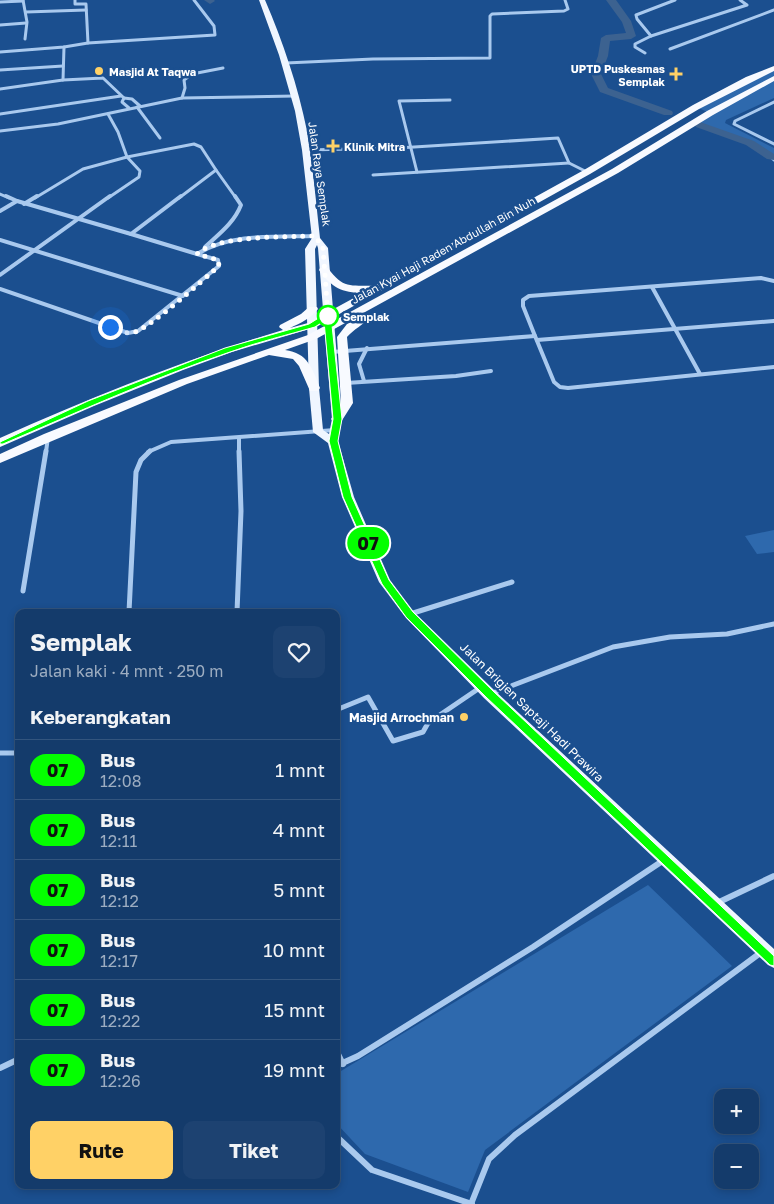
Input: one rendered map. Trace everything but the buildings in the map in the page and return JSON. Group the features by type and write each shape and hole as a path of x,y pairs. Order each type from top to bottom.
{"highway":[{"name":"Jalan Kyai Haji Raden Abdullah Bin Nuh","path":"0,442 90,403 179,368 228,350 312,325 587,172 696,107 748,79 774,68"},
{"name":"Jalan Kyai Haji Raden Abdullah Bin Nuh","path":"0,459 48,437 183,382 250,357 312,337 615,171 710,113 774,78"},
{"path":"696,107 710,113"},
{"path":"324,270 338,286 348,289 375,289"},
{"path":"337,419 347,403 346,383 337,351 342,337 351,326 413,289 433,272"},
{"path":"228,350 286,326 306,316 313,309"},
{"path":"250,357 276,353 295,355 303,360 314,388"}],"main road":[{"name":"Jalan Raya Semplak","path":"262,0 279,40 295,96 306,150 316,237 323,248 329,328 337,351 337,419 334,436"},
{"name":"Jalan Raya Semplak","path":"316,237 310,249 314,388 318,432"},
{"path":"318,432 334,436"},
{"name":"Jalan Brigjen Saptaji Hadi Prawira","path":"334,436 348,497 355,514 385,582 410,615 486,690 774,960"}],"street":[{"path":"75,0 75,4 86,4 88,43"},
{"path":"0,52 64,47 88,43 216,35 214,26 194,0"},
{"path":"286,63 373,59 490,58 490,16 492,14 564,12 568,9 565,0"},
{"path":"652,36 637,19 636,15 675,0"},
{"path":"646,53 635,46 637,42 747,5 740,0"},
{"path":"0,2 23,1 27,30 25,39"},
{"path":"26,12 86,10"},
{"path":"670,49 774,10"},
{"path":"0,25 26,23"},
{"path":"63,80 64,47"},
{"path":"0,70 63,66"},
{"path":"182,98 185,88 184,80 189,75 223,68"},
{"path":"0,89 63,80 103,78 122,97 122,102 129,108"},
{"path":"398,95 417,172"},
{"path":"0,132 58,124 182,98 295,96"},
{"path":"0,114 122,97 132,99 160,138"},
{"path":"399,101 450,100"},
{"path":"774,102 736,121 734,124 774,144"},
{"path":"0,274 77,218 139,177 140,171 128,157 108,114"},
{"path":"306,150 558,138 569,163"},
{"path":"24,204 83,169 128,157 194,144 201,147 241,206 232,221 197,254"},
{"path":"373,174 569,163 587,172"},
{"path":"131,234 216,170"},
{"path":"0,194 24,204 218,260 219,266 138,331 128,333 0,289"},
{"path":"0,211 17,201"},
{"path":"202,249 222,243 259,238 316,237"},
{"path":"0,240 183,296"},
{"path":"774,281 761,278 652,286 529,296 523,300 523,306 552,378 556,385 560,387 568,388 774,367"},
{"path":"652,286 700,374"},
{"path":"337,351 774,321"},
{"path":"364,381 358,367 359,358 367,348"},
{"path":"346,383 456,376 492,371"},
{"path":"129,609 136,472 142,456 148,450 171,442 318,432"},
{"path":"22,591 48,437"},
{"path":"237,609 241,511 239,438"},
{"path":"410,615 512,582"},
{"path":"340,708 368,697 392,741 423,732 428,723 486,690 613,647 670,637 727,634 774,624"},
{"path":"0,753 15,753"},
{"path":"340,1065 358,1056 533,947 666,859"},
{"path":"714,905 774,876"},
{"path":"340,1140 372,1170 472,1204 479,1180 490,1159 515,1135 764,951"},
{"path":"0,1068 15,1061"}],"shaded area":[{"path":"774,68 774,98 726,120 725,123 774,148 774,155 771,157 750,143 693,123 710,113 696,107"},
{"path":"774,530 774,552 757,554 745,536"},
{"path":"648,885 732,966 485,1150 468,1192 365,1154 340,1127 340,1072"}],"waterway":[{"path":"611,0 627,21 631,36 606,38 603,56 596,74 604,90 668,113"},
{"path":"700,125 750,143 771,157"},
{"path":"771,157 774,160"}],"bus line":[{"name":"07","path":"0,442 90,403 179,368 228,350 312,325 328,316 337,419 333,441 348,497 385,582 410,615 490,694 774,961"}],"place":[{"name":"Masjid At Taqwa","path":"99,71"},
{"name":"UPTD Puskesmas Semplak","path":"676,74"},
{"name":"Klinik Mitra","path":"333,146"},
{"name":"Semplak","path":"328,316"},
{"name":"Masjid Arrochman","path":"464,717"}],"route":[{"path":"110,327 128,333 138,331 219,266 218,260 197,254 202,249 222,243 259,238 315,236 323,248 328,316"}]}
